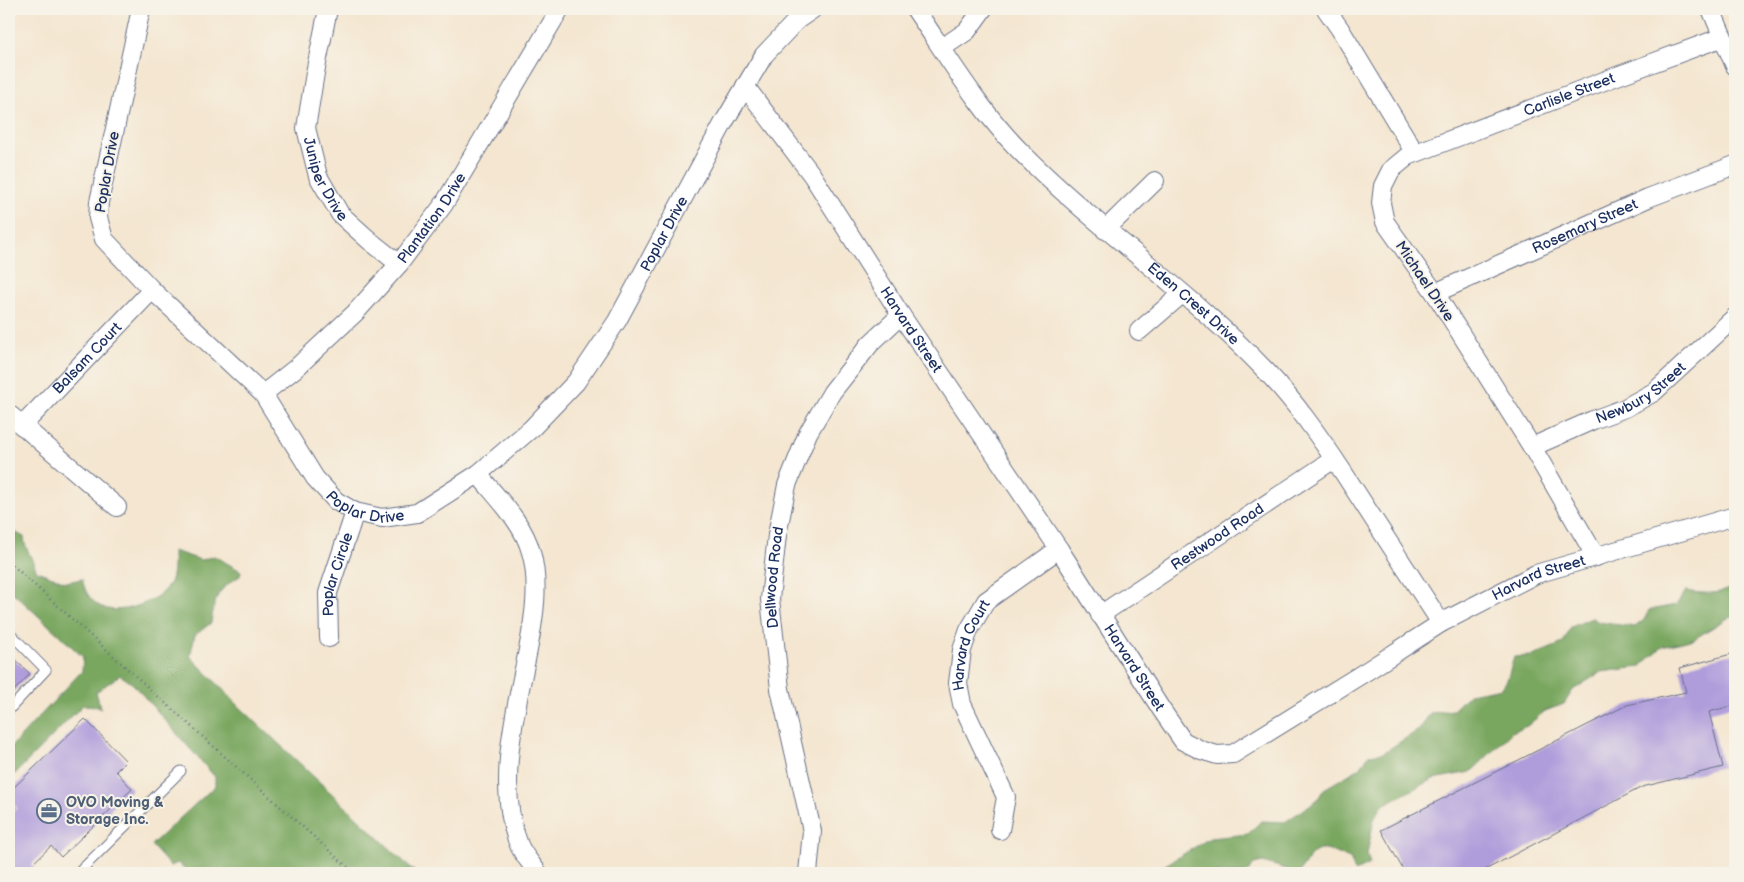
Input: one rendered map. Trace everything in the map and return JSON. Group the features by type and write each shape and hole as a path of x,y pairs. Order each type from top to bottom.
{"street":[{"name":"Poplar Drive","path":"141,9 99,202 98,218 104,239 152,290 263,394 315,478 336,501 356,512 382,518 417,513 478,474 532,428 576,382 617,321 744,86 764,55 797,20 813,9"},
{"name":"Juniper Drive","path":"328,9 314,73 306,128 318,176 340,214 399,264"},
{"name":"Plantation Drive","path":"263,394 296,368 355,312 399,264 444,204 560,9"},
{"name":"Eden Crest Drive","path":"915,9 979,106 1019,150 1105,230 1234,340 1267,372 1307,418 1441,623"},
{"path":"942,48 967,31 984,9"},
{"path":"1326,9 1415,153"},
{"path":"1712,9 1735,66"},
{"name":"Carlisle Street","path":"1415,153 1723,37"},
{"name":"Harvard Street","path":"744,86 812,175 901,315 1059,549 1183,741 1201,750 1217,755 1233,754 1441,623 1536,574 1735,516"},
{"name":"Michael Drive","path":"1415,153 1408,156 1392,170 1383,186 1382,203 1385,222 1435,293 1532,447 1596,557"},
{"name":"Rosemary Street","path":"1435,293 1648,198 1735,165"},
{"path":"1105,230 1155,181"},
{"name":"Balsam Court","path":"22,426 152,290"},
{"path":"1139,331 1182,294"},
{"name":"Dellwood Road","path":"808,873 812,831 780,689 770,599 777,535 787,485 808,433 832,392 870,344 901,315"},
{"name":"Newbury Street","path":"1532,447 1625,408 1654,392 1735,317"},
{"path":"9,414 117,508"},
{"name":"Restwood Road","path":"1100,614 1334,458"},
{"path":"478,474 524,533 532,553 535,579 535,617 508,758 508,805 519,846 538,873"},
{"name":"Poplar Circle","path":"330,638 328,593 356,512"},
{"name":"Harvard Court","path":"1000,830 1006,797 962,704 958,683 962,650 969,630 986,601 1059,549"}],"lane":[{"path":"9,632 46,670 9,710"},
{"path":"78,873 181,771"}],"path":[{"path":"9,562 354,873"}],"green space":[{"path":"9,529 24,537 25,544 37,571 66,582 82,579 89,597 106,609 126,609 157,596 170,582 173,551 201,560 214,556 241,571 240,576 226,585 218,595 211,623 195,635 190,656 242,709 416,873 190,873 178,863 170,866 151,845 215,786 215,777 133,684 120,675 96,692 101,709 96,706 83,705 9,780 9,749 82,671 83,657 9,589"},
{"path":"1735,586 1735,617 1728,618 1694,639 1662,647 1640,667 1601,672 1573,690 1564,704 1545,711 1527,726 1512,732 1471,772 1433,779 1383,805 1374,819 1367,854 1370,864 1355,872 1350,858 1331,851 1320,850 1310,856 1299,873 1263,862 1254,864 1246,873 1152,873 1210,838 1248,834 1261,821 1285,822 1317,800 1324,789 1360,768 1369,755 1383,753 1420,729 1430,713 1453,710 1469,694 1502,688 1507,680 1514,657 1532,656 1563,643 1571,627 1592,618 1599,622 1635,627 1644,620 1649,610 1676,605 1686,591 1711,593"}],"building":[{"path":"1735,653 1735,705 1709,712 1723,767 1642,787 1483,871 1484,873 1405,873 1381,830 1627,705 1686,692 1680,668"},
{"path":"9,654 30,674 9,696"},
{"path":"85,719 126,761 116,771 132,789 61,857 51,846 31,865 39,873 9,873 9,816 17,808 9,799 9,792"}],"place":[{"name":"OVO Moving & Storage Inc.","path":"49,811"}]}
